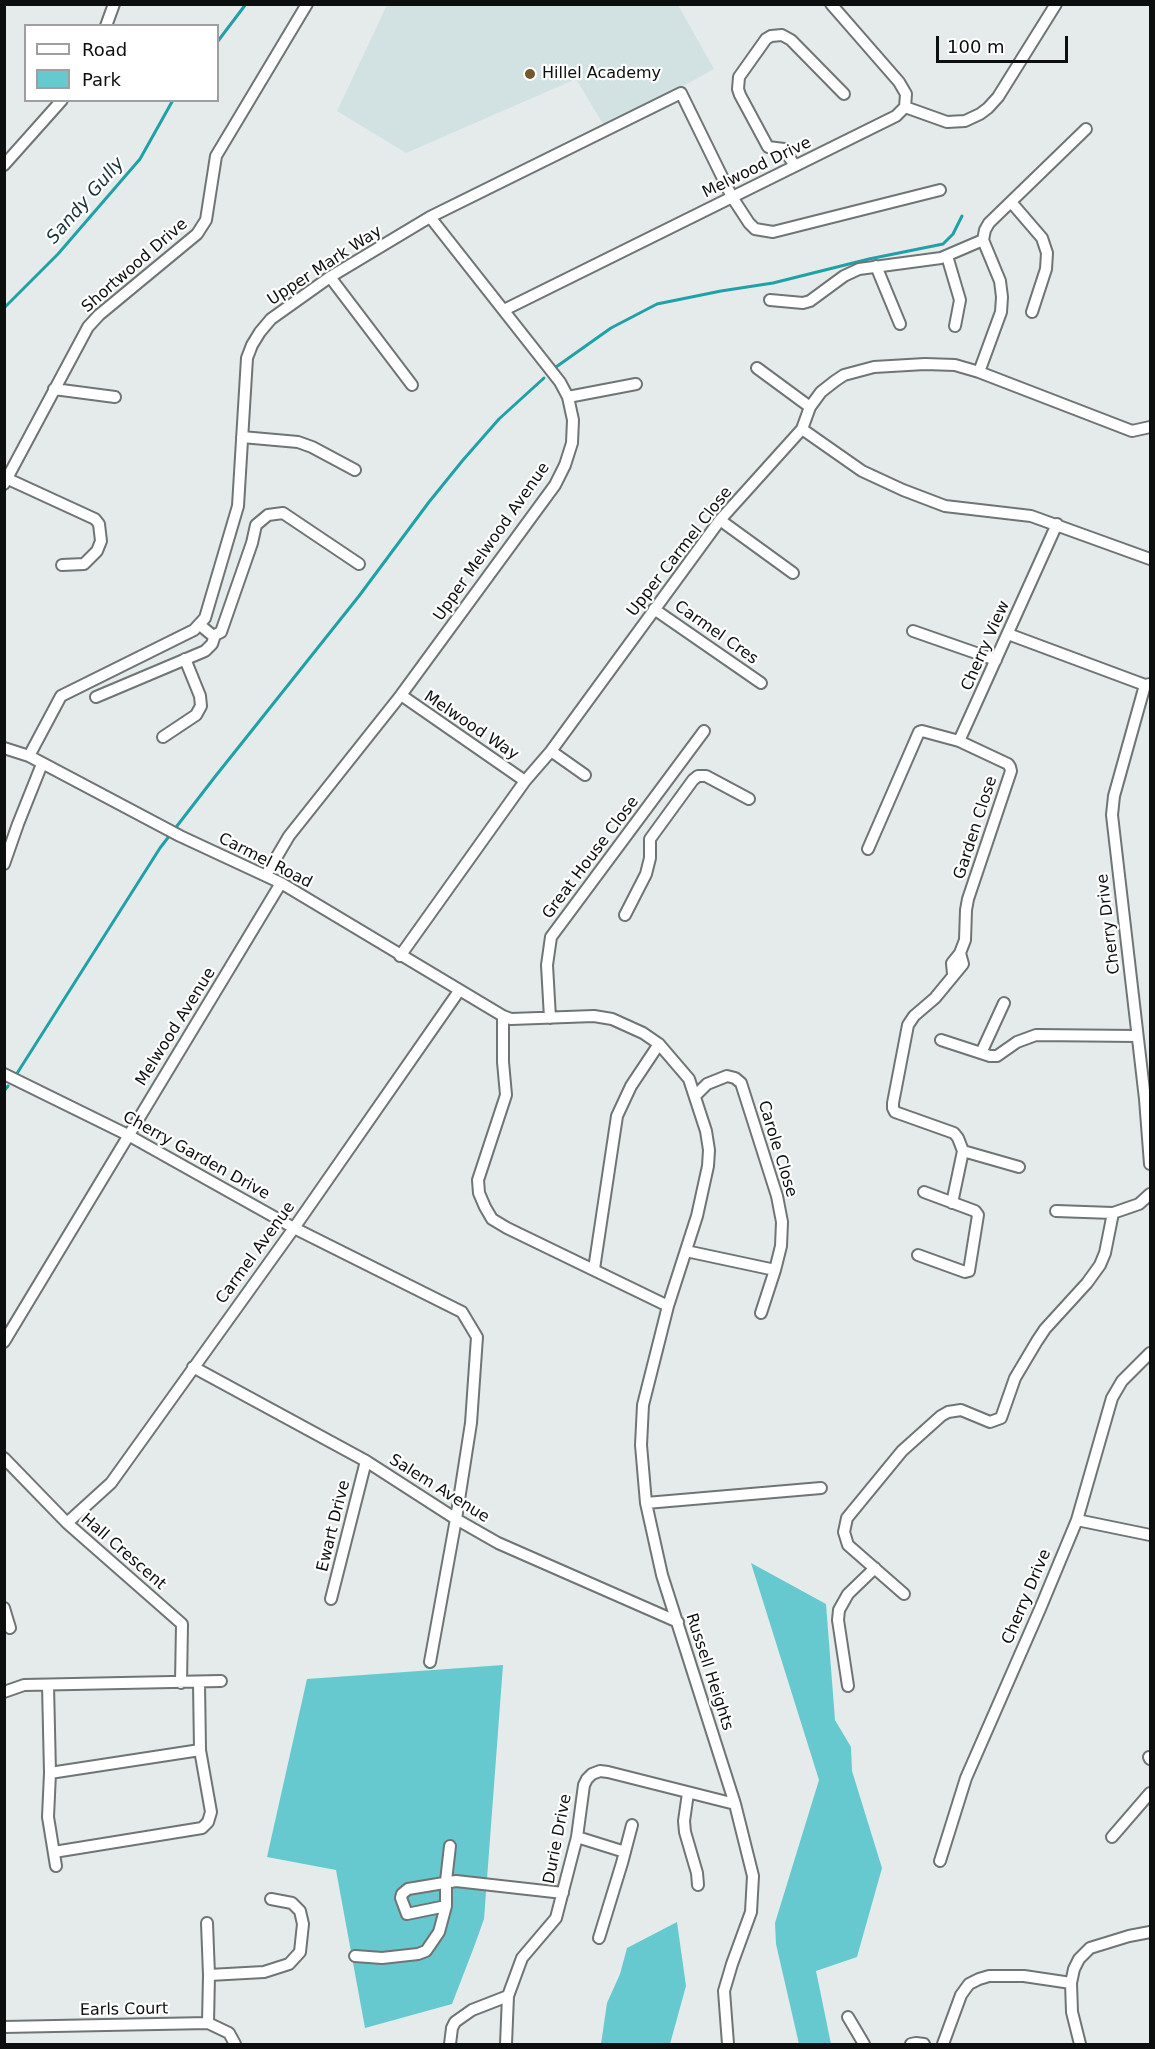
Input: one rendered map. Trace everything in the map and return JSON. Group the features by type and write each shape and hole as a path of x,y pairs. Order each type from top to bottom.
{"street":[{"path":"107,24 114,4"},
{"name":"Shortwood Drive","path":"6,482 81,338 99,315 197,234 206,220 216,156 307,4"},
{"path":"831,4 899,82 906,94 905,107 947,122 965,121 988,108 998,97 1056,4"},
{"path":"795,166 784,149 768,147 740,95 737,83 739,77 766,39 782,35 791,40 844,94"},
{"name":"Upper Mark Way","path":"200,625 208,611 238,506 248,358 252,345 271,319 330,277 430,217 681,93 732,197"},
{"path":"4,165 60,102"},
{"name":"Melwood Drive","path":"504,310 896,116 905,107"},
{"path":"980,372 1000,312 1002,297 1000,281 983,240 985,230 1086,129"},
{"path":"732,197 749,223 756,229 773,232 940,190"},
{"path":"1011,202 1042,238 1047,253 1046,269 1032,312"},
{"name":"Upper Melwood Avenue","path":"267,875 289,836 400,695 555,485 572,443 573,420 568,397 560,382 430,217"},
{"path":"770,300 803,303 810,301 859,268 947,256 983,240"},
{"path":"947,256 960,300 955,326"},
{"path":"876,266 900,324"},
{"path":"330,277 412,385"},
{"name":"Upper Carmel Close","path":"400,956 525,781 550,751 720,520 802,429 810,407 821,393 844,375 874,367 915,364 955,365 980,372 1132,431 1150,427"},
{"path":"757,368 810,407"},
{"path":"568,397 636,384"},
{"path":"54,389 115,397"},
{"path":"802,429 862,471 945,506 1031,516 1150,560"},
{"path":"242,437 298,442 355,470"},
{"path":"6,482 95,519 99,524 101,541 97,551 84,564 62,565"},
{"path":"29,756 61,696 200,625 209,634 215,635 221,632 256,525 268,515 284,513 359,564"},
{"path":"720,520 793,573"},
{"name":"Cherry View","path":"959,741 1057,524"},
{"name":"Carmel Cres","path":"654,609 761,683"},
{"path":"914,631 996,660"},
{"path":"1008,634 1148,684"},
{"path":"96,697 205,651 212,644 215,635"},
{"path":"163,737 196,715 201,706 200,696 185,659"},
{"name":"Cherry Drive","path":"1148,684 1114,796 1112,815 1150,1164"},
{"name":"Melwood Way","path":"400,695 525,781"},
{"name":"Great House Close","path":"550,1018 547,965 551,937 704,731"},
{"path":"867,849 920,732 959,741"},
{"name":"Garden Close","path":"959,741 1008,764 1011,771 968,899 965,940 960,953 952,963 953,974 935,998 914,1016 908,1025 893,1108 898,1113 954,1134 962,1144 963,1151"},
{"name":"Carmel Road","path":"4,748 29,756 180,836 267,875 459,992 503,1016"},
{"path":"550,751 585,775"},
{"path":"4,864 42,764"},
{"path":"625,915 646,874 650,858 650,839 693,780 703,775 749,799"},
{"path":"658,793 674,804"},
{"name":"Melwood Avenue","path":"4,1342 281,883"},
{"name":"Carmel Avenue","path":"67,1523 111,1483 294,1228 459,992"},
{"path":"981,1053 1004,1003"},
{"path":"503,1016 506,1095 478,1180 478,1193 492,1219 668,1306"},
{"name":"Russell Heights","path":"503,1016 511,1019 594,1016 612,1019 643,1033 658,1044 689,1079 706,1131 709,1150 708,1166 697,1216 668,1306 642,1405 641,1445 646,1503 662,1575 735,1804 753,1876 752,1912 724,1991 728,2044"},
{"path":"942,1040 997,1056 1017,1042 1036,1035 1137,1036"},
{"path":"594,1269 617,1116 631,1086 658,1044"},
{"name":"Cherry Garden Drive","path":"4,1074 128,1135 294,1228 462,1312 477,1337 471,1423 430,1662"},
{"name":"Carole Close","path":"695,1095 707,1084 727,1076 741,1083 777,1196 782,1222 781,1246 761,1313"},
{"path":"952,1203 963,1151 1019,1167"},
{"path":"918,1255 965,1272 969,1271 978,1215 975,1211 924,1192"},
{"path":"1056,1211 1113,1214 1139,1203 1150,1194"},
{"path":"904,1594 848,1545 845,1539 844,1524 847,1518 902,1451 941,1416 948,1412 961,1410 990,1422 1001,1418 1015,1378 1037,1341 1100,1265 1105,1253 1113,1214"},
{"path":"686,1251 775,1270"},
{"name":"Cherry Drive","path":"940,1861 966,1778 1077,1520 1112,1398 1122,1381 1150,1353"},
{"name":"Salem Avenue","path":"193,1367 366,1461 456,1519 498,1542 678,1622"},
{"name":"Hall Crescent","path":"4,1458 67,1523 182,1624 181,1683"},
{"name":"Ewart Drive","path":"332,1599 366,1461"},
{"path":"646,1503 821,1488"},
{"path":"1077,1520 1150,1535"},
{"path":"848,1686 838,1620 839,1610 848,1594 875,1568"},
{"path":"4,1608 10,1628"},
{"path":"4,1692 24,1685 221,1681"},
{"path":"54,1852 202,1828 208,1822 211,1812 200,1750 199,1683"},
{"path":"48,1685 50,1773 48,1817 56,1866"},
{"path":"50,1773 200,1750"},
{"name":"Durie Drive","path":"506,2044 508,1996 522,1958 556,1918 577,1837 584,1785 592,1774 600,1771 608,1772 735,1804"},
{"path":"688,1793 684,1821 685,1832 697,1873 698,1885"},
{"path":"1112,1837 1150,1793"},
{"path":"598,1938 632,1825"},
{"path":"577,1837 625,1852"},
{"path":"355,1956 382,1958 426,1951 439,1932 446,1906 450,1846"},
{"path":"446,1906 407,1914 401,1898 402,1894 408,1890 446,1881 468,1881 563,1893"},
{"path":"209,1974 264,1972 289,1964 300,1952 303,1924 300,1911 292,1903 271,1899"},
{"path":"207,1923 208,2023 229,2033 235,2044"},
{"path":"1080,2044 1072,2012 1071,1983 1079,1959 1090,1948 1150,1932"},
{"path":"944,2044 961,1995 969,1984 979,1979 989,1976 1024,1977 1071,1983"},
{"path":"450,2044 455,2022 472,2010 508,1996"},
{"path":"848,2017 864,2044"},
{"name":"Earls Court","path":"4,2026 208,2023"},
{"path":"911,2044 924,2044"}],"shaded area":[{"name":"Hillel Academy","path":"387,5 678,5 714,69 606,129 576,79 406,153 337,111"}],"green space":[{"path":"751,1563 826,1604 835,1720 851,1747 852,1771 882,1868 857,1957 816,1971 831,2044 799,2044 776,1944 775,1923 819,1780"},
{"path":"503,1665 484,1919 474,1947 452,2004 365,2028 336,1870 267,1857 307,1679"},
{"path":"677,1922 686,1986 670,2044 601,2044 607,2003 620,1974 627,1948"}],"waterway":[{"name":"Sandy Gully","path":"219,40 246,4"},
{"name":"Sandy Gully","path":"4,308 58,254 140,159 172,102"},
{"path":"556,367 611,328 657,304 773,283 869,259 943,244 953,234 962,216"},
{"path":"16,1075 160,848 463,460 499,419 544,378"},
{"path":"4,1091 8,1086"}],"place":[{"name":"Hillel Academy","path":"530,74"}]}
